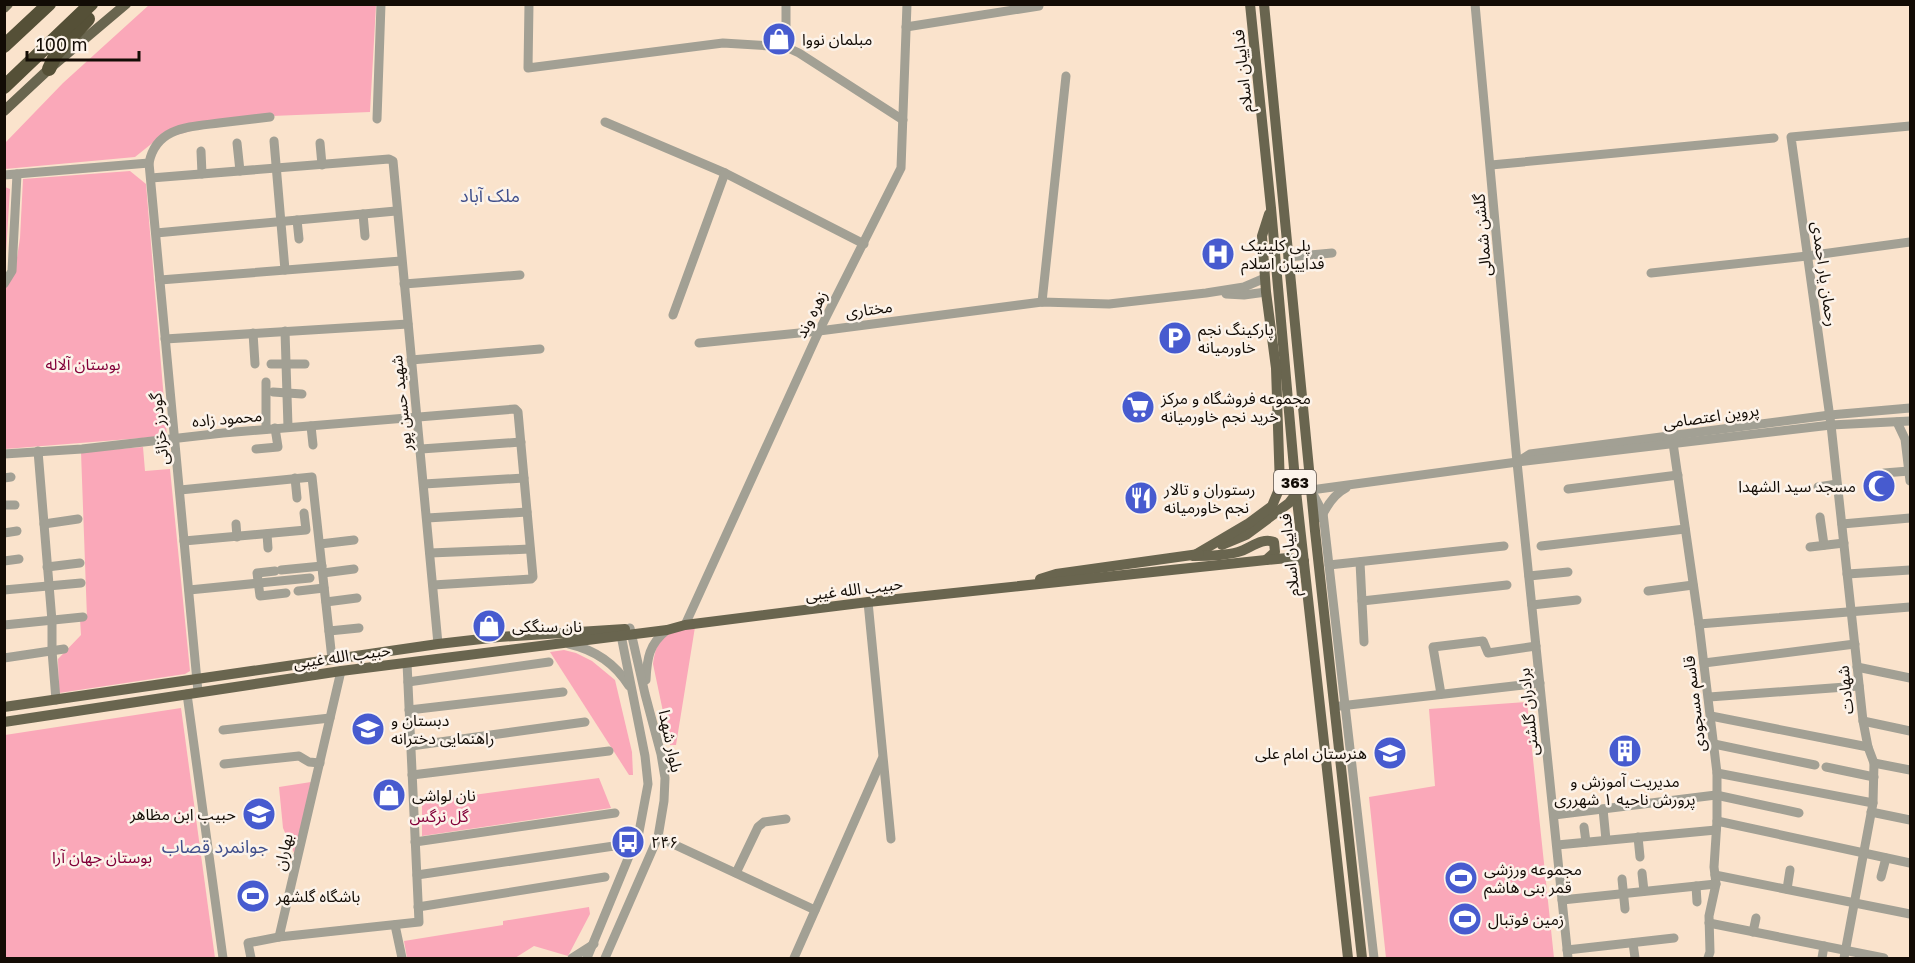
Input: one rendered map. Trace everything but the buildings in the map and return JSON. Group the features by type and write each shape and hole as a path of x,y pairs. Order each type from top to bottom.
{"highway":[{"path":"4,46 49,4"},
{"path":"4,87 91,4"},
{"path":"49,69 56,54 99,4"}],"main road":[{"path":"4,8 8,4"},
{"path":"4,111 49,69 126,4"},
{"name":"فداییان اسلام","path":"1250,4 1296,491 1348,958"},
{"name":"فداییان اسلام","path":"1264,4 1315,531 1362,958"},
{"path":"1193,556 1250,523 1272,506 1280,487 1276,368 1264,278 1262,236 1271,208"},
{"path":"1296,491 1311,490"},
{"name":"حبیب الله غیبی","path":"1026,585 1056,574 1193,556 1246,535 1289,503 1296,491"},
{"path":"1193,556 1237,553 1262,540 1269,540 1274,542 1275,552 1266,560"},
{"name":"حبیب الله غیبی","path":"4,707 499,637 667,630 685,625 868,602 1266,560 1288,558 1304,561"},
{"name":"حبیب الله غیبی","path":"4,722 341,671 564,643 668,623 685,625"},
{"path":"499,637 501,650"}],"street":[{"path":"377,119 381,4"},
{"path":"529,4 528,68 723,43 786,47 903,120"},
{"path":"786,4 786,47"},
{"name":"زهره وند","path":"685,625 819,331 901,168 907,4"},
{"name":"گلشن شمالی","path":"1475,4 1518,462"},
{"path":"906,27 1039,6"},
{"path":"1042,302 1066,75"},
{"path":"4,175 149,164 151,152 156,144 174,132 198,126 270,117"},
{"path":"605,122 724,173 864,244"},
{"name":"رحمان یار احمدی","path":"1830,420 1791,137 1911,126"},
{"path":"1491,165 1774,138"},
{"path":"274,141 285,270"},
{"path":"237,143 240,171"},
{"path":"151,178 322,165 320,143"},
{"path":"201,152 202,174"},
{"name":"شهید حسن پور","path":"322,165 391,160 421,449 438,644"},
{"name":"گودرز خزائی","path":"149,164 198,692"},
{"path":"673,315 724,173"},
{"path":"4,284 12,271 17,174"},
{"path":"156,233 396,211"},
{"path":"363,214 365,236"},
{"path":"297,220 299,239"},
{"path":"1651,273 1911,242"},
{"path":"1288,257 1332,253"},
{"path":"160,280 402,261"},
{"path":"404,284 520,275"},
{"name":"مختاری","path":"699,343 819,331 1042,302 1109,304 1206,293 1244,287 1264,278"},
{"name":"مختاری","path":"1206,293 1244,295 1266,292"},
{"path":"165,339 408,324"},
{"path":"285,332 288,427"},
{"path":"253,333 255,364"},
{"path":"411,360 540,349"},
{"path":"271,364 305,364"},
{"path":"256,449 278,447 271,429 266,382"},
{"path":"273,392 302,394"},
{"name":"پروین اعتصامی","path":"1311,490 1830,420 1910,407"},
{"name":"محمود زاده","path":"4,454 82,449 175,437 288,427 517,410 521,442"},
{"name":"پروین اعتصامی","path":"1830,420 1911,421"},
{"name":"شهادت","path":"1830,420 1863,721 1874,763 1872,807 1845,955"},
{"path":"1884,473 1910,476 1905,439 1897,422"},
{"path":"311,426 313,445"},
{"name":"قاسم مسجودی","path":"1673,441 1709,697 1717,772 1717,825 1714,846 1716,879 1709,923 1708,958"},
{"path":"421,449 521,442 532,578 433,585"},
{"path":"38,451 56,700"},
{"name":"برادران گلشنی","path":"1518,462 1568,954"},
{"path":"1568,489 1678,475"},
{"path":"180,490 312,477 332,659"},
{"path":"295,478 297,498"},
{"path":"424,484 524,478"},
{"path":"1818,487 1837,484"},
{"path":"1315,531 1323,513 1338,492 1350,485"},
{"path":"1311,490 1323,513 1374,958"},
{"path":"4,505 15,505"},
{"path":"427,518 527,512"},
{"path":"184,541 306,530 304,513"},
{"path":"1820,517 1824,545"},
{"path":"1842,524 1911,518"},
{"path":"44,524 78,519"},
{"path":"236,524 237,537"},
{"path":"1541,546 1685,529"},
{"path":"4,533 17,531"},
{"path":"267,534 268,548"},
{"path":"320,544 354,540"},
{"path":"1810,547 1844,543"},
{"path":"1329,565 1504,546"},
{"path":"430,553 530,549"},
{"path":"4,561 19,559"},
{"path":"1360,562 1364,642"},
{"path":"47,567 80,563"},
{"path":"286,593 260,596 257,573 278,570 354,568"},
{"path":"1847,574 1911,570"},
{"path":"1529,576 1568,572"},
{"path":"189,590 310,578"},
{"path":"4,590 81,583"},
{"path":"1362,601 1507,585"},
{"path":"1648,591 1694,585"},
{"path":"298,591 324,588"},
{"path":"326,602 357,598"},
{"path":"1532,605 1577,600"},
{"path":"868,602 891,839"},
{"path":"1699,624 1911,607"},
{"path":"4,625 83,617"},
{"path":"329,631 359,628"},
{"path":"645,694 647,656 651,646 667,630"},
{"name":"بلوار شهدا","path":"587,958 639,832 648,784 632,690 626,632"},
{"name":"بلوار شهدا","path":"607,954 658,837 664,801 665,778 661,754 626,632"},
{"path":"1440,694 1433,647 1484,641 1488,653 1536,646"},
{"path":"564,643 583,647 598,654 623,675 632,690"},
{"path":"1704,663 1855,644"},
{"path":"4,657 64,649"},
{"path":"251,958 248,943 279,937 419,922 407,663"},
{"path":"408,682 549,663"},
{"path":"1857,667 1911,678"},
{"name":"بهاران","path":"279,937 341,671"},
{"path":"1333,706 1540,683"},
{"path":"1709,697 1859,686"},
{"path":"409,710 563,692"},
{"path":"186,694 223,958"},
{"path":"1711,716 1868,747"},
{"path":"223,730 330,718"},
{"path":"1863,721 1911,731"},
{"path":"411,746 585,722"},
{"path":"1714,744 1815,765"},
{"path":"412,775 609,751"},
{"path":"224,764 298,756 309,762 320,763"},
{"path":"794,958 883,757"},
{"path":"1874,763 1911,770"},
{"path":"1826,767 1874,777"},
{"path":"1717,772 1872,807 1911,820"},
{"path":"1554,815 1716,795 1799,813"},
{"path":"1603,809 1606,840"},
{"path":"415,842 615,813"},
{"path":"736,873 758,826 764,822 786,819"},
{"path":"1557,845 1638,837 1717,825 1911,863"},
{"path":"1584,827 1586,842"},
{"path":"658,837 815,910"},
{"path":"1638,837 1640,857"},
{"path":"417,875 614,846"},
{"path":"1881,877 1886,858"},
{"path":"1787,889 1790,870"},
{"path":"1642,873 1644,891"},
{"path":"418,907 604,877"},
{"path":"1622,879 1625,909"},
{"path":"1562,900 1696,886 1716,879 1787,889 1911,914"},
{"path":"1696,886 1697,902"},
{"path":"1753,932 1756,918"},
{"path":"1709,923 1824,946 1845,955 1884,958"},
{"path":"395,925 402,958"},
{"path":"1568,954 1633,942 1674,938"},
{"path":"1633,942 1635,958"},
{"path":"572,958 594,944 607,954"},
{"path":"1822,958 1824,946"}],"green space":[{"path":"149,5 376,5 370,112 230,120 155,141 135,157 5,169 5,143 63,83"},
{"name":"بوستان آلاله","path":"130,171 146,184 167,436 5,449 4,291 15,271 20,238 23,179"},
{"path":"4,187 10,189 5,269"},
{"path":"143,447 145,471 170,469 190,671 185,674 59,693 58,659 81,635 80,619 87,618 81,452"},
{"path":"695,627 676,745 670,745 653,664 655,654 657,646 665,636"},
{"path":"564,650 592,661 615,680 632,752 633,775 629,775 550,652"},
{"name":"مجموعه ورزشی قمر بنی هاشم","path":"1527,702 1554,958 1386,958 1369,797 1435,786 1429,709"},
{"name":"بوستان جهان آرا","path":"181,708 215,958 5,958 5,735"},
{"name":"گل نرگس","path":"599,778 611,808 422,836 422,802"},
{"path":"311,782 295,855 283,828 279,787"},
{"path":"589,907 590,914 568,956 534,946 515,958 407,958 404,941 503,925 503,921"}],"place":[{"name":"مبلمان نووا","path":"779,39"},
{"name":"پلی کلینیک فداییان اسلام","path":"1218,254"},
{"name":"پارکینگ نجم خاورمیانه","path":"1175,338"},
{"name":"مجموعه فروشگاه و مرکز خرید نجم خاورمیانه","path":"1138,407"},
{"name":"مسجد سید الشهدا","path":"1879,486"},
{"name":"رستوران و تالار نجم خاورمیانه","path":"1141,498"},
{"name":"نان سنگکی","path":"489,626"},
{"name":"دبستان و راهنمایی دخترانه","path":"368,729"},
{"name":"مدیریت آموزش و پرورش ناحیه ۱ شهرری","path":"1625,751"},
{"name":"هنرستان امام علی","path":"1390,753"},
{"name":"نان لواشی","path":"389,795"},
{"name":"حبیب ابن مظاهر","path":"259,814"},
{"name":"۲۴۶","path":"628,842"},
{"name":"مجموعه ورزشی قمر بنی هاشم","path":"1461,878"},
{"name":"باشگاه گلشهر","path":"253,896"},
{"name":"زمین فوتبال","path":"1465,919"}],"district":[{"name":"ملک آباد","path":"490,195"},
{"name":"جوانمرد قصاب","path":"215,846"}]}
